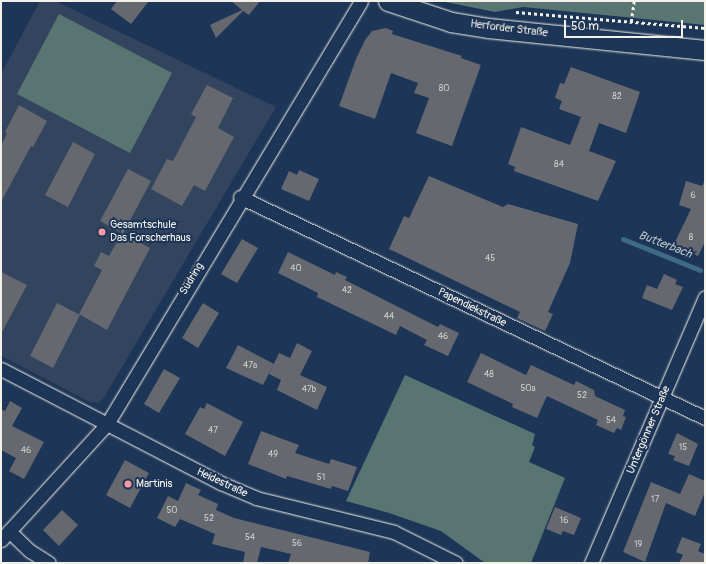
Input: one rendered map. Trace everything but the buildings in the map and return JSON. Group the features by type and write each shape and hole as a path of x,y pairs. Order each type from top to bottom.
{"main road":[{"name":"Herforder Straße","path":"388,1 451,22 627,43 705,50"}],"street":[{"name":"Südring","path":"5,536 107,424 240,197 361,1"},
{"name":"Papendiekstraße","path":"240,197 663,400 705,418"},
{"name":"Untergönner Straße","path":"591,563 663,400 705,297"},
{"name":"Heidestraße","path":"1,369 221,484 256,498 394,532 456,563"},
{"path":"5,536 49,563"}],"path":[{"path":"627,43 634,1"},
{"path":"509,14 524,11 705,28"}],"shaded area":[{"name":"Gesamtschule Das Forscherhaus","path":"40,1 55,1 276,107 103,399 98,403 90,402 1,356 1,74"}],"green space":[{"path":"441,1 705,1 705,25 523,7 495,12"},
{"path":"59,14 172,73 130,153 17,94"},
{"path":"405,375 535,434 532,445 535,447 529,462 565,478 531,563 485,563 441,531 389,513 346,501"}],"waterway":[{"name":"Butterbach","path":"623,239 700,270"}],"place":[{"name":"Gesamtschule Das Forscherhaus","path":"102,232"},
{"name":"Martinis","path":"128,484"}]}
